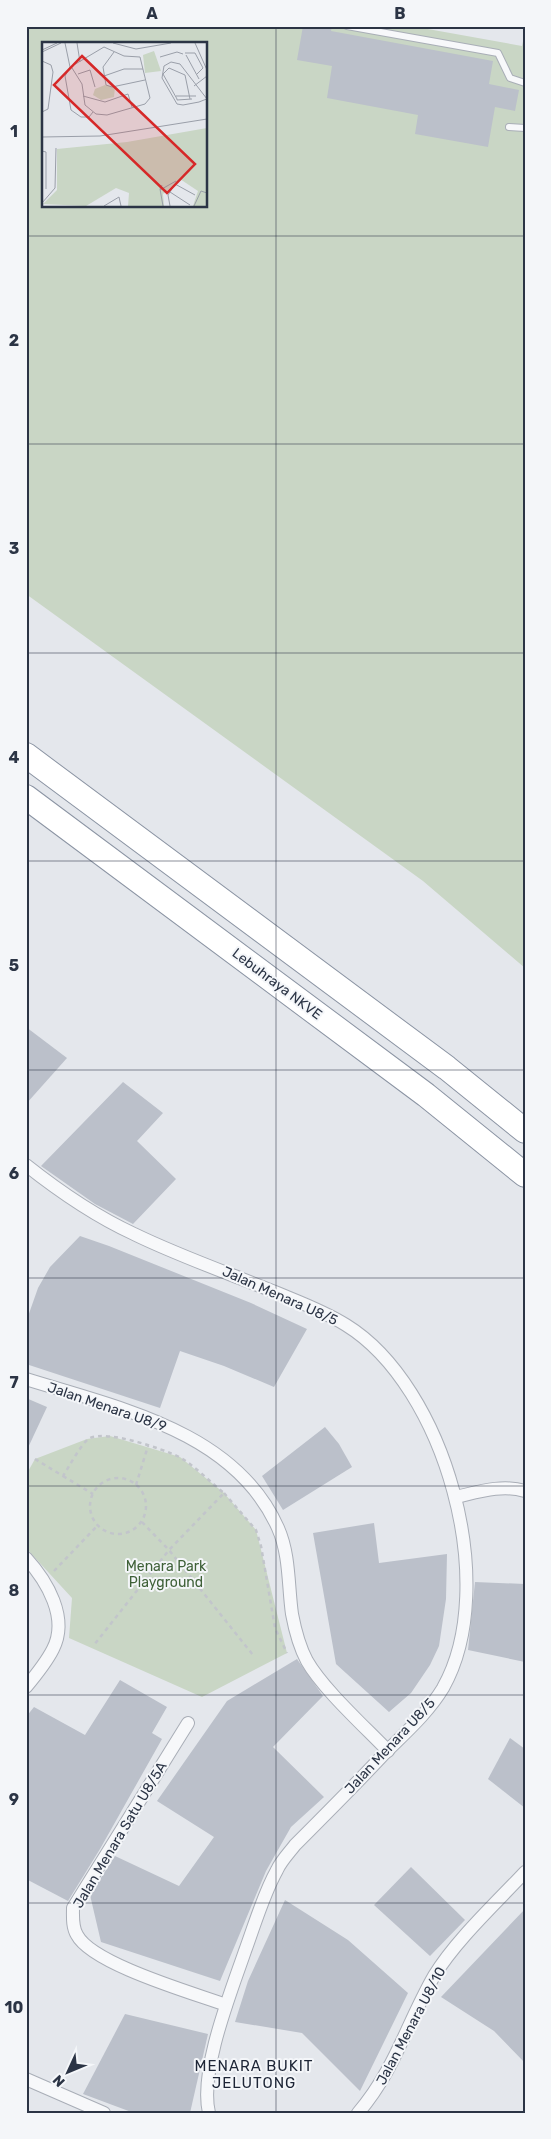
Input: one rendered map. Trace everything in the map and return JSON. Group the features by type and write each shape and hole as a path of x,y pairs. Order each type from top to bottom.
{"highway":[{"path":"26,755 447,1068 525,1132"},
{"name":"Lebuhraya NKVE","path":"26,797 426,1095 525,1175"}],"street":[{"name":"Jalan Menara U8/5","path":"28,1169 82,1206 134,1235 316,1308 354,1331 391,1366 416,1401 439,1450 456,1497 467,1578 465,1617 459,1650 442,1689 431,1704 295,1846 277,1868 259,1912 226,2005 208,2072 209,2113"},
{"name":"Jalan Menara U8/9","path":"26,1379 140,1415 171,1428 212,1451 242,1474 270,1512 279,1529 285,1549 296,1629 300,1646 308,1662 327,1687 388,1751"},
{"path":"456,1497 485,1490 504,1488 525,1490"},
{"path":"26,1558 44,1581 52,1597 57,1615 58,1631 54,1648 26,1687"},
{"name":"Jalan Menara Satu U8/5A","path":"188,1723 73,1908 73,1922 76,1934 85,1945 108,1961 226,2005"},
{"name":"Jalan Menara U8/10","path":"358,2113 370,2099 395,2059 422,1999 436,1974 474,1927 525,1872"},
{"path":"26,2079 74,2107 104,2113"}],"lane":[{"path":"347,26 498,53 510,78 525,83"},
{"path":"509,127 525,128"}],"path":[{"path":"63,1476 87,1439 97,1436 110,1436 180,1457 224,1493 256,1530 261,1546 275,1628 286,1653"},
{"path":"136,1485 148,1446"},
{"path":"35,1459 93,1494"},
{"path":"123,1479 136,1485 141,1490 146,1502 145,1516 142,1522 131,1531 117,1534 110,1533 98,1525 91,1510 93,1494 97,1488 109,1480 123,1479"},
{"path":"94,1645 169,1550 224,1493"},
{"path":"142,1522 169,1550 253,1655"},
{"path":"44,1581 98,1525"}],"green space":[{"path":"26,26 411,26 522,46 525,32 525,968 423,881 26,594"},
{"name":"Menara Park Playground","path":"110,1436 180,1457 224,1493 256,1530 287,1653 202,1697 69,1638 72,1598 26,1548 26,1475 35,1459 87,1439"}],"building":[{"path":"303,26 332,26 331,31 493,61 489,84 519,90 515,111 495,107 488,147 415,134 418,115 327,98 332,66 297,60"},
{"path":"26,1027 67,1058 26,1104"},
{"path":"123,1082 163,1113 137,1141 176,1179 133,1224 95,1204 41,1166"},
{"path":"80,1236 251,1303 307,1329 274,1387 224,1366 180,1351 160,1408 26,1364 26,1322 38,1288 50,1267"},
{"path":"26,1398 47,1407 26,1452"},
{"path":"325,1427 339,1444 352,1467 283,1510 262,1476"},
{"path":"374,1523 379,1563 447,1554 446,1599 439,1646 430,1665 411,1693 389,1712 336,1664 313,1533"},
{"path":"475,1582 525,1584 525,1662 468,1650"},
{"path":"297,1659 323,1696 273,1747 324,1797 291,1827 266,1871 220,1981 101,1942 90,1895 115,1856 179,1886 214,1837 157,1801 227,1701"},
{"path":"120,1680 167,1707 152,1733 162,1739 100,1849 68,1901 26,1879 26,1717 34,1707 85,1735"},
{"path":"510,1738 525,1749 525,1808 488,1779"},
{"path":"411,1867 465,1920 430,1956 374,1905"},
{"path":"285,1900 348,1940 408,1993 360,2091 302,2033 235,2022 248,1981"},
{"path":"525,1909 525,2063 494,2031 441,1997"},
{"path":"125,2014 208,2034 190,2113 134,2113 83,2094"}],"district":[{"name":"MENARA BUKIT JELUTONG","path":"254,2074"}]}
